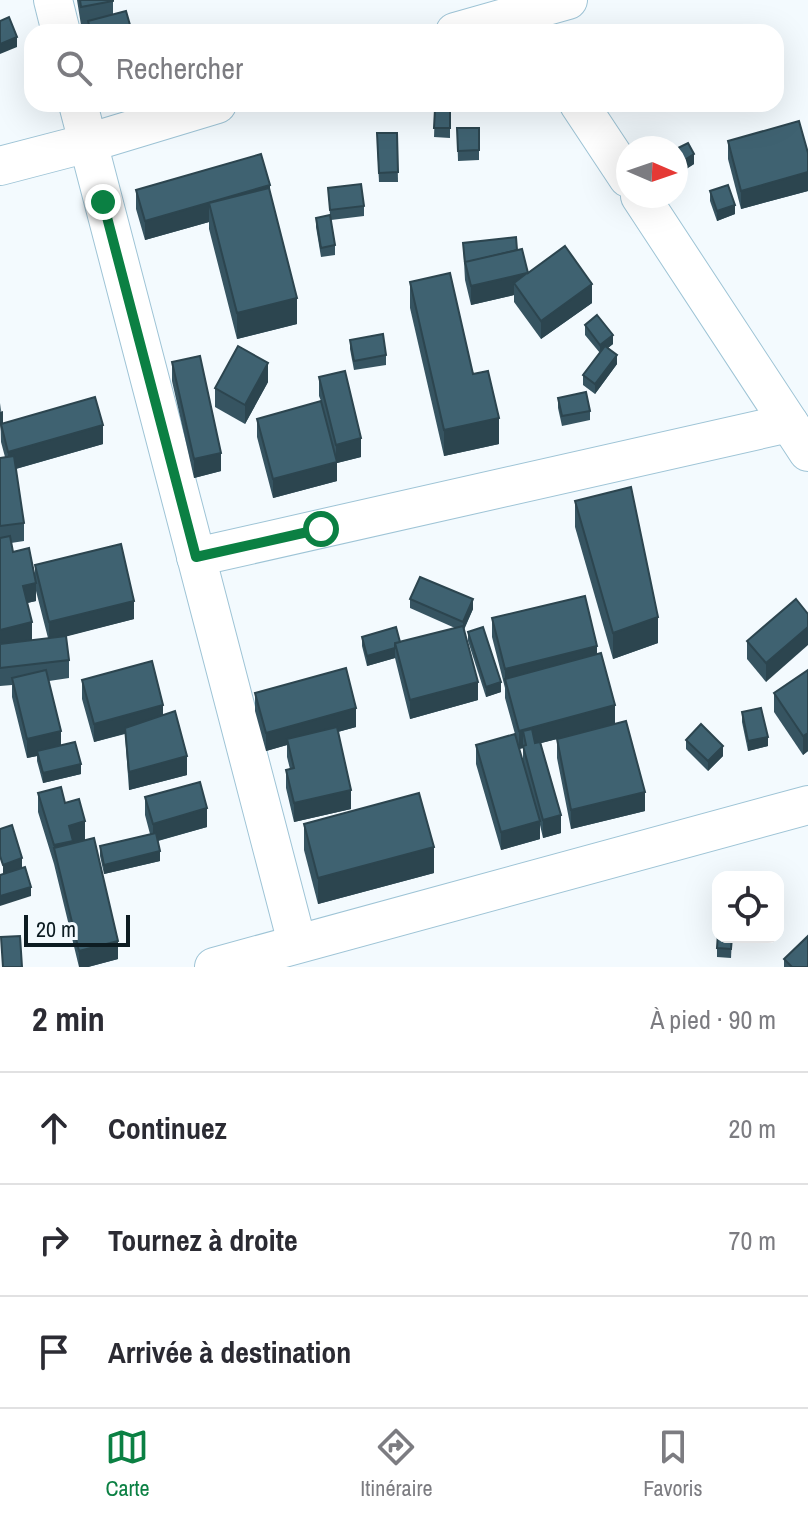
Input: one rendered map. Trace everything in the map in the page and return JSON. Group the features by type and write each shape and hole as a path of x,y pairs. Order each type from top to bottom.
{"street":[{"path":"53,0 59,24"},
{"path":"487,24 568,0"},
{"path":"80,112 297,943"},
{"path":"0,166 191,112"},
{"path":"584,112 616,160"},
{"path":"196,557 798,438 648,208"},
{"path":"214,967 808,805"}],"building":[{"path":"80,0 113,0 113,1 81,7"},
{"path":"126,11 130,24 89,24 88,21"},
{"path":"9,17 17,37 0,44 0,21"},
{"path":"435,112 450,112 450,128 434,128"},
{"path":"799,121 808,153 808,172 741,191 728,141"},
{"path":"457,128 479,128 479,150 458,151"},
{"path":"377,133 397,133 398,172 379,173"},
{"path":"688,143 694,154 688,158"},
{"path":"261,154 270,185 145,221 136,190"},
{"path":"361,184 364,206 330,210 328,188"},
{"path":"728,185 735,205 717,211 710,191"},
{"path":"269,188 297,298 237,313 209,203"},
{"path":"330,215 335,245 321,248 316,218"},
{"path":"516,237 517,250 465,263 463,243"},
{"path":"565,246 592,284 541,321 514,283 527,273 471,286 465,262 522,249 528,273"},
{"path":"450,273 473,374 488,371 499,418 444,430 410,282"},
{"path":"597,315 613,335 600,345 585,325"},
{"path":"383,334 386,355 354,361 350,340"},
{"path":"238,346 268,363 245,405 215,388"},
{"path":"605,346 617,355 595,384 583,375"},
{"path":"200,356 221,453 194,459 172,362"},
{"path":"345,371 361,438 336,445 319,377"},
{"path":"586,392 590,411 562,416 558,398"},
{"path":"95,397 103,425 8,452 1,424"},
{"path":"321,401 337,462 273,479 257,419"},
{"path":"14,456 24,523 0,526 0,458"},
{"path":"631,487 658,617 613,633 575,501"},
{"path":"10,536 13,552 29,548 36,583 23,586 32,622 0,630 0,538"},
{"path":"121,544 134,601 49,622 35,565"},
{"path":"420,577 473,599 463,622 410,599"},
{"path":"585,596 597,646 505,669 492,618"},
{"path":"796,599 808,614 808,627 766,663 747,641"},
{"path":"463,626 478,682 410,700 395,643"},
{"path":"396,627 400,642 395,643 395,648 367,656 362,637"},
{"path":"483,627 501,682 486,687 468,632"},
{"path":"66,636 69,660 0,668 0,644"},
{"path":"601,653 615,705 519,731 505,679"},
{"path":"152,661 163,705 94,724 82,680"},
{"path":"346,668 356,708 266,733 255,693"},
{"path":"46,670 61,731 27,739 12,678"},
{"path":"808,670 808,733 803,736 774,693"},
{"path":"761,708 768,737 748,741 742,712"},
{"path":"175,711 187,756 129,772 125,728"},
{"path":"626,721 645,792 571,810 557,739"},
{"path":"701,724 723,746 708,761 686,740"},
{"path":"337,727 351,790 294,803 286,770 294,768 287,739"},
{"path":"532,729 535,743 540,742 561,815 543,820 523,746 526,745 523,731"},
{"path":"515,734 540,821 501,832 476,745"},
{"path":"75,742 81,764 43,773 37,751"},
{"path":"200,782 207,808 153,824 145,797"},
{"path":"61,787 65,803 79,799 85,821 69,826 73,841 54,845 38,793"},
{"path":"419,793 434,847 318,878 304,824"},
{"path":"12,825 22,858 3,865 0,829"},
{"path":"156,833 160,851 104,865 100,846"},
{"path":"94,838 118,941 79,951 54,848"},
{"path":"25,867 31,887 0,896 0,875"},
{"path":"20,936 22,967 3,967 1,937"},
{"path":"808,936 808,967 792,967 784,959"},
{"path":"717,943 732,943 731,949 717,948"}],"route":[{"path":"103,202 196,557 321,529"}]}
